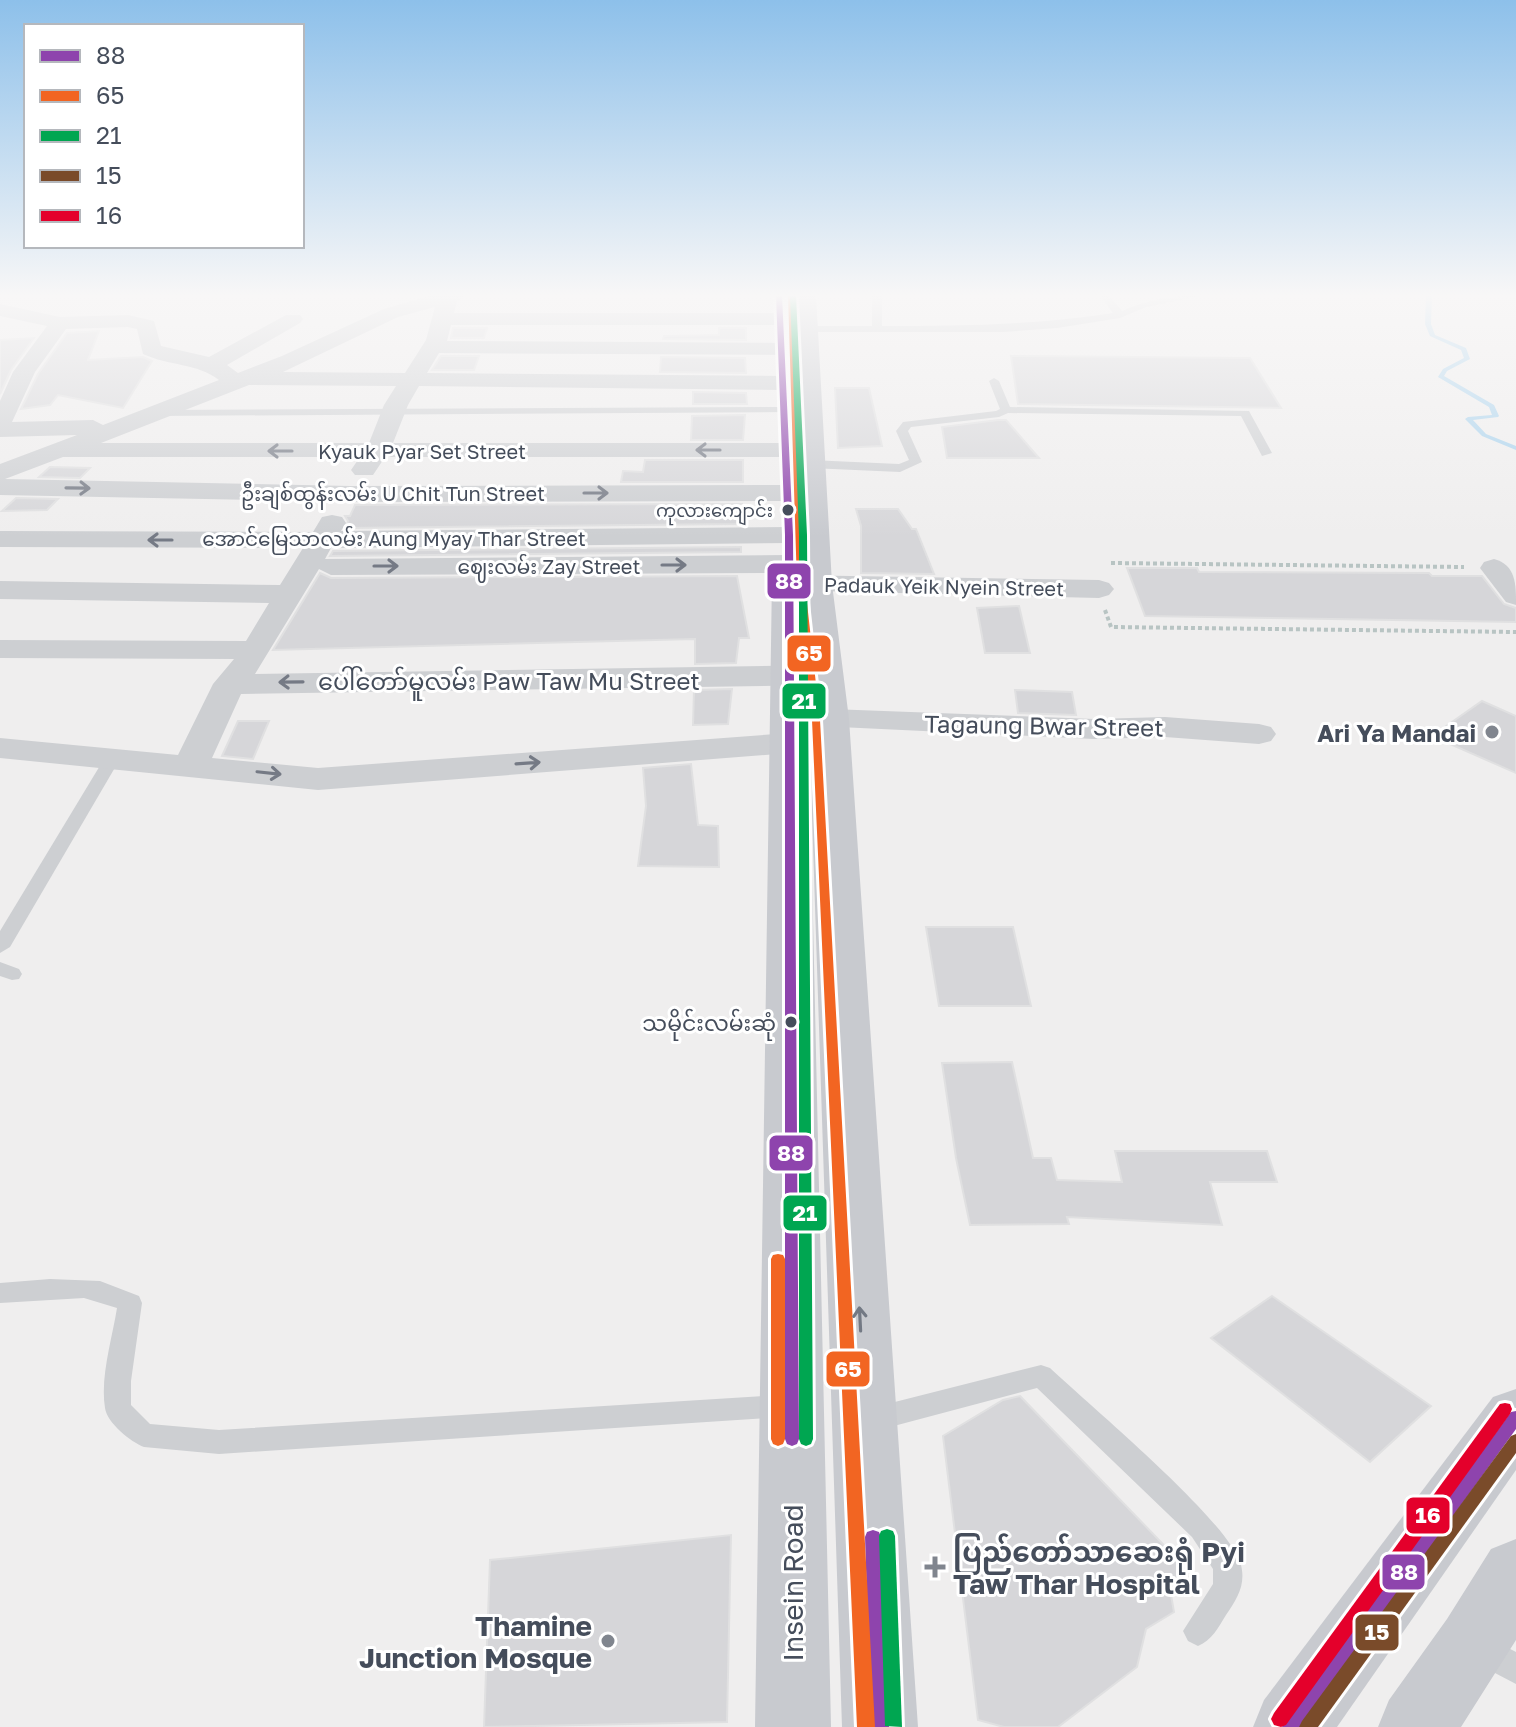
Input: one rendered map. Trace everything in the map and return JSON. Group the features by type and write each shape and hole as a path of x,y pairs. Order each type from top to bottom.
{"main road":[{"path":"784,376 782,397 798,457 794,552 866,1422 880,1727"},
{"path":"792,376 798,457 794,552"},
{"name":"Insein Road","path":"793,1727 792,1422 808,703"},
{"path":"1291,1727 1516,1417"},
{"path":"1416,1727 1495,1657 1516,1573"}],"street":[{"path":"0,422 23,376"},
{"path":"234,376 242,380 412,380 782,397"},
{"path":"0,473 253,376"},
{"path":"191,765 229,684 256,650 308,566 376,451 393,412 415,376"},
{"path":"0,430 117,427"},
{"name":"Kyauk Pyar Set Street","path":"58,450 798,457"},
{"name":"ဦးချစ်ထွန်းလမ်း U Chit Tun Street","path":"0,487 350,494 794,552"},
{"name":"အောင်မြေသာလမ်း Aung Myay Thar Street","path":"0,539 322,540 794,552"},
{"name":"ဈေးလမ်း Zay Street","path":"308,566 794,552"},
{"name":"Padauk Yeik Nyein Street","path":"794,552 1102,576"},
{"path":"1494,568 1516,596"},
{"path":"0,590 289,594"},
{"path":"0,649 256,650"},
{"name":"ပေါ်တော်မူလမ်း Paw Taw Mu Street","path":"229,684 808,703"},
{"path":"0,748 318,779 808,703"},
{"name":"Tagaung Bwar Street","path":"808,703 1083,729 1165,727 1259,734"}],"lane":[{"path":"994,381 1006,410"},
{"path":"156,413 393,412 782,397"},
{"path":"798,457 900,468 916,462 902,431 907,424 986,418 1006,410 1245,413 1266,453"},
{"path":"0,947 112,759"},
{"path":"0,1293 80,1288 111,1291 130,1303 118,1381 118,1410 144,1435 219,1442 792,1422"},
{"path":"866,1422 1041,1376 1202,1528 1227,1565 1228,1588 1198,1631"}],"path":[{"path":"1102,576 1494,568"},
{"path":"1111,627 1516,632"}],"building":[{"path":"0,376 8,376 0,394"},
{"path":"37,376 143,376 123,408 58,395 50,405 21,409"},
{"path":"1014,376 1261,376 1281,408 1018,404"},
{"path":"835,388 869,388 882,446 838,448"},
{"path":"693,392 746,393 747,404 693,404"},
{"path":"745,415 743,440 691,440 692,416"},
{"path":"1006,420 1039,458 947,458 942,427"},
{"path":"645,460 743,460 743,482 621,482 623,471 643,472"},
{"path":"50,467 90,468 80,478 39,477"},
{"path":"16,498 58,499 47,510 2,511"},
{"path":"742,504 741,524 346,528 348,521 345,516 350,516 355,505"},
{"path":"856,509 898,509 912,529 916,529 934,574 861,573 861,526"},
{"path":"741,547 741,552 330,556 333,551"},
{"path":"1127,568 1482,576 1504,604 1516,608 1516,622 1145,616"},
{"path":"320,573 331,578 737,576 749,638 739,638 736,663 695,664 695,639 273,650"},
{"path":"1019,606 1030,653 985,653 977,608"},
{"path":"732,689 728,724 693,725 694,690"},
{"path":"1015,690 1072,692 1076,715 1018,713"},
{"path":"1482,701 1516,716 1516,773 1432,736"},
{"path":"238,721 269,721 253,759 222,756"},
{"path":"691,764 698,825 718,826 719,867 638,866 646,806 643,768"},
{"path":"926,927 1013,927 1031,1006 939,1006"},
{"path":"1012,1062 1033,1158 1051,1158 1057,1180 1122,1182 1115,1151 1267,1151 1277,1182 1210,1182 1222,1225 1067,1217 1069,1224 970,1225 942,1063"},
{"path":"1272,1296 1431,1406 1370,1462 1211,1338"},
{"path":"1020,1396 1186,1568 1170,1589 1174,1612 1146,1629 1137,1667 1058,1727 1004,1727 978,1720 943,1436 1003,1400"},
{"name":"Thamine Junction Mosque","path":"731,1535 727,1722 484,1727 490,1560"}],"waterway":[{"path":"1442,376 1492,406 1496,416 1468,419 1484,435 1516,448"}],"transit line":[{"name":"88","path":"782,376 789,535 792,1439"},
{"name":"65","path":"793,376 801,585 816,720 866,1727"},
{"name":"21","path":"796,376 803,535 806,1439"},
{"name":"65","path":"778,1259 778,1439"},
{"name":"16","path":"1280,1719 1505,1409"},
{"name":"88","path":"1291,1727 1516,1417"},
{"name":"15","path":"1308,1727 1516,1441"},
{"name":"21","path":"887,1536 894,1726"},
{"name":"88","path":"873,1537 880,1727"}],"place":[{"name":"ကုလားကျောင်း","path":"788,510"},
{"name":"Ari Ya Mandai","path":"1492,732"},
{"name":"သမိုင်းလမ်းဆုံ","path":"791,1022"},
{"name":"ပြည်တော်သာဆေးရုံ Pyi Taw Thar Hospital","path":"935,1567"},
{"name":"Thamine Junction Mosque","path":"608,1641"}]}
